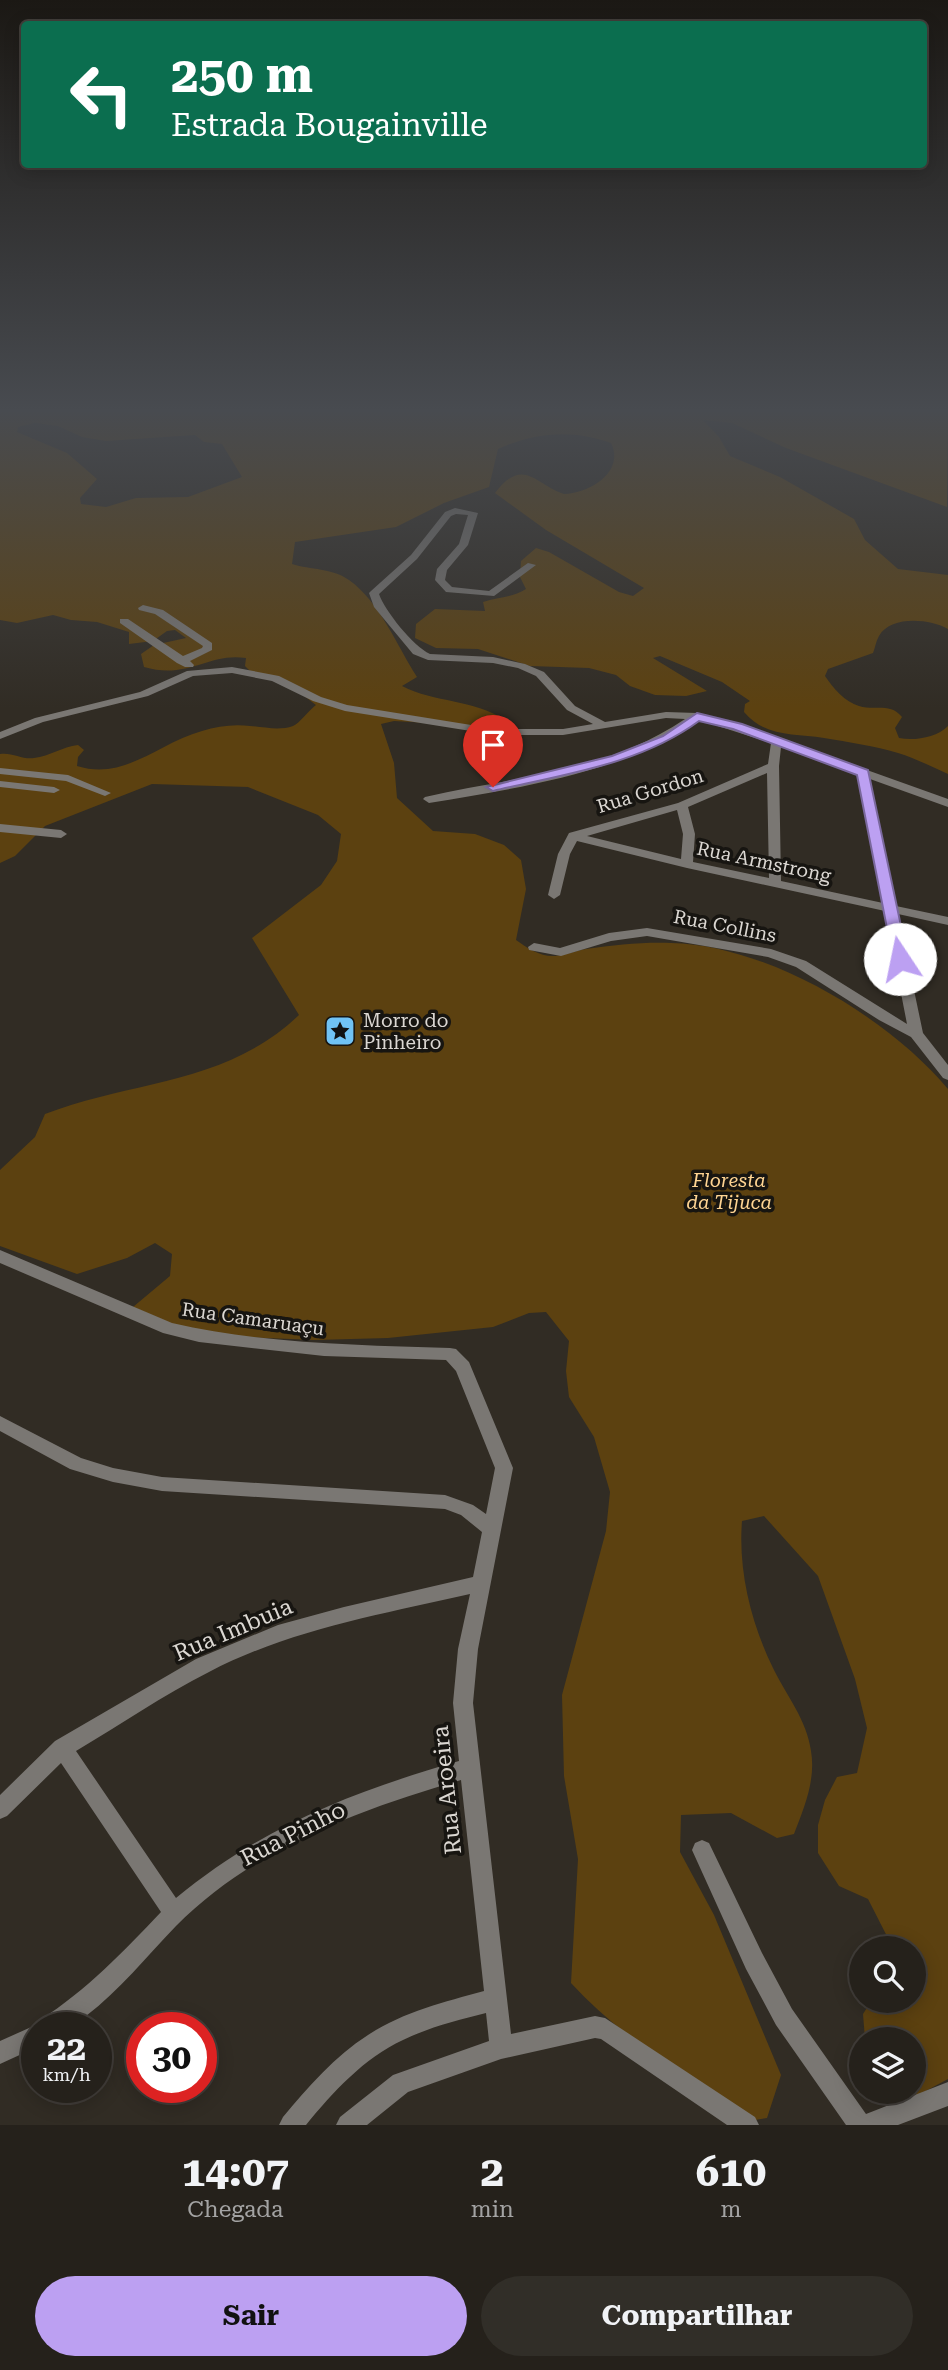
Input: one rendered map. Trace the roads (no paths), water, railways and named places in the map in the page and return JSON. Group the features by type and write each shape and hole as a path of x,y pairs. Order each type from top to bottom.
{"street":[{"path":"531,565 491,594 449,590 440,580 442,569 460,550 473,513 455,511 448,514 414,557 374,593 378,605 417,652 428,657 493,660 521,666 540,674 571,708 603,725"},
{"path":"143,608 159,612 208,645 207,649 181,661"},
{"path":"124,621 200,671"},
{"path":"0,736 49,718 144,694 200,671 232,670 259,674 345,708 466,728 552,733 666,715 697,716 737,727 948,803"},
{"path":"429,799 616,759 667,738 697,716"},
{"path":"775,884 773,766 776,743"},
{"name":"Rua Gordon","path":"573,836 681,805 773,766"},
{"path":"0,771 68,778 105,793"},
{"path":"863,773 916,1034 948,1075"},
{"path":"0,784 54,790"},
{"path":"681,805 689,834 687,864"},
{"path":"0,828 61,834"},
{"path":"554,895 564,854 573,836"},
{"name":"Rua Armstrong","path":"573,836 775,884 948,921"},
{"name":"Rua Collins","path":"534,947 555,952 609,937 647,932 771,953 801,964 884,1017 916,1034"},
{"name":"Rua Camaruaçu","path":"0,1256 169,1329 199,1336 324,1350 430,1353"},
{"name":"Rua Aroeira","path":"430,1353 450,1354 463,1367 504,1468 468,1648 463,1703 501,2048"},
{"path":"0,1423 76,1464 113,1475 162,1484 445,1503 467,1510 490,1528"},
{"name":"Rua Imbuia","path":"0,1809 62,1748 203,1665 278,1634 344,1615 482,1583"},
{"path":"62,1748 174,1913"},
{"name":"Rua Pinho","path":"73,2012 107,1983 174,1913 228,1868 317,1818 384,1792 470,1768"},
{"path":"702,1850 754,1961 784,2017 860,2125"},
{"path":"290,2125 321,2089 393,2033 495,1999"},
{"path":"348,2125 401,2083 501,2048 586,2027 605,2029 747,2125"},
{"path":"0,2053 21,2043"},
{"path":"868,2125 948,2094"}],"place":[{"name":"Morro do Pinheiro","path":"340,1031"}],"park label":[{"name":"Floresta da Tijuca","path":"729,1191"}]}
